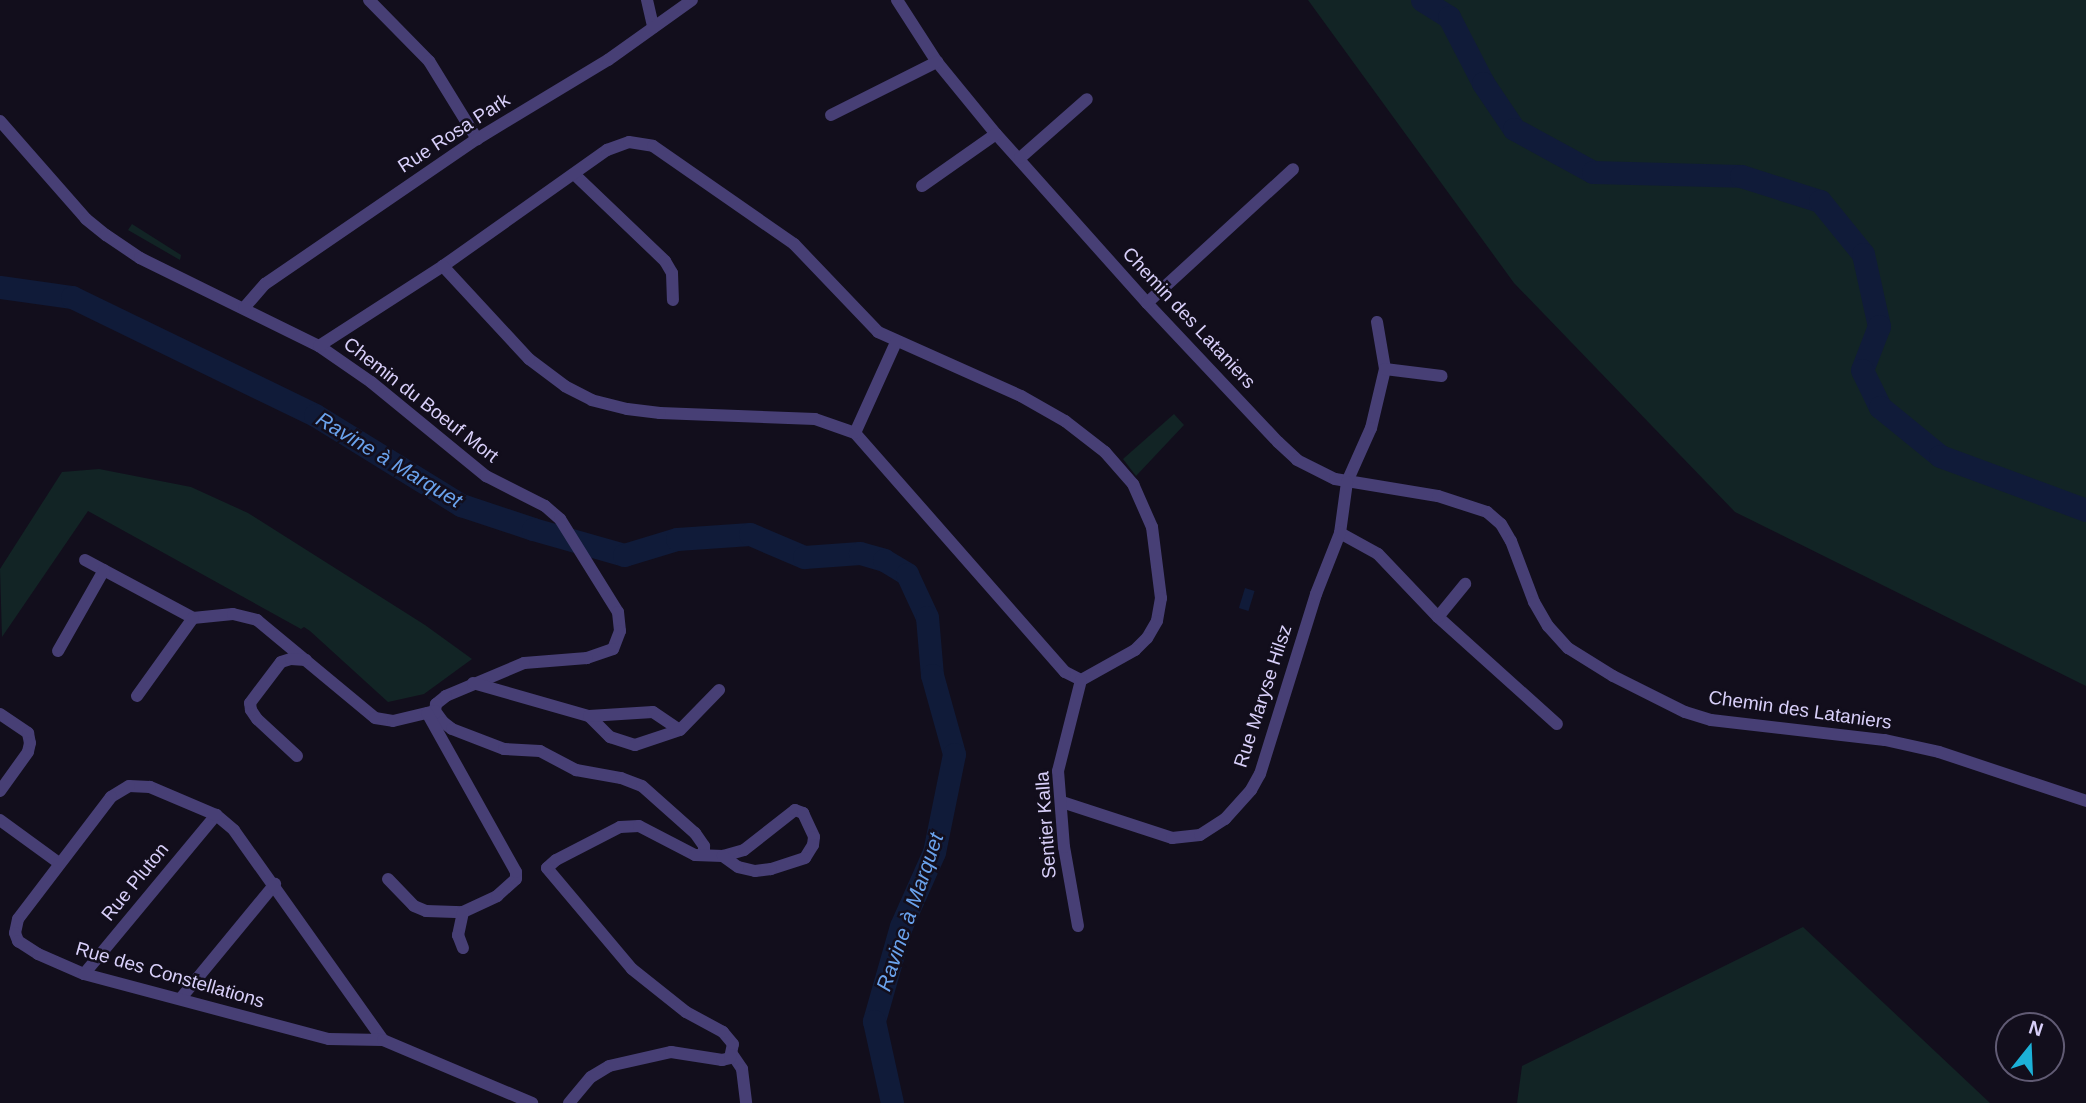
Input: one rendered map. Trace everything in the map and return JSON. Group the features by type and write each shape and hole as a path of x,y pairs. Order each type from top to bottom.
{"street":[{"path":"369,0 429,61 477,139"},
{"path":"647,0 653,27"},
{"name":"Rue Rosa Park","path":"244,308 265,284 477,139 608,60 692,0"},
{"name":"Chemin des Lataniers","path":"897,0 937,62 996,134 1147,303 1278,442 1297,460 1321,473 1348,482 1438,496 1487,512 1501,524 1511,541 1534,602 1548,626 1568,649 1613,676 1685,712 1711,720 1885,740 1940,752 2086,801"},
{"path":"831,115 937,62"},
{"path":"1020,158 1087,99"},
{"name":"Chemin du Boeuf Mort","path":"0,121 86,219 106,235 140,258 319,346 371,382 486,476 545,506 560,519 618,612 620,631 612,649 587,658 524,663 441,699 431,712"},
{"path":"922,186 996,134"},
{"path":"319,346 443,266 607,150 629,142 653,146 794,244 861,317 896,342 1021,396 1065,421 1105,452 1133,484 1152,527 1161,598 1157,621 1135,650 1080,680 1065,672 855,433 815,419 660,413 627,409 592,400 565,386 529,359 443,266"},
{"path":"1147,303 1293,169"},
{"path":"574,174 665,261 672,274 673,300"},
{"path":"1348,482 1371,428 1385,369 1377,322"},
{"path":"855,433 896,342"},
{"path":"1385,369 1442,376"},
{"name":"Rue Maryse Hilsz","path":"1062,802 1172,838 1200,835 1225,819 1251,790 1260,774 1316,594 1340,533 1348,482"},
{"path":"1340,533 1378,554 1438,617 1557,724"},
{"path":"85,560 193,618 245,615 257,620 375,718 393,722 431,712"},
{"path":"58,650 104,570"},
{"path":"1438,617 1465,584"},
{"path":"137,696 193,618"},
{"path":"297,756 257,719 250,710 250,703 273,668 291,659 307,660"},
{"name":"Sentier Kalla","path":"1078,926 1064,847 1058,771 1080,680"},
{"path":"473,683 589,716 653,712 680,730"},
{"path":"589,716 610,737 622,743 646,743 680,730 719,690"},
{"path":"431,712 452,729 503,749 540,751 576,770 621,778 642,786 695,833 704,846 704,855"},
{"path":"388,879 414,906 426,911 463,912 508,887 516,879 516,872 431,712"},
{"path":"0,714 28,733 30,743 28,752 0,790"},
{"name":"Rue des Constellations","path":"383,1040 275,884 234,830 216,815 150,787 129,786 111,797 18,919 15,933 18,941 38,954 85,974 329,1039 383,1040 533,1103"},
{"path":"723,856 738,867 755,871 771,869 805,858 813,845 814,837 803,813 795,810 744,850 723,856 695,855 639,826 620,827 556,860 547,868 632,970 686,1012 731,1038 732,1054 742,1069 746,1103"},
{"name":"Rue Pluton","path":"85,974 216,815"},
{"path":"0,820 59,863"},
{"path":"181,998 275,884"},
{"path":"463,912 458,935 463,948"},
{"path":"569,1103 591,1077 609,1066 632,1059 671,1052 722,1060 732,1054"}],"shaded area":[{"path":"1308,0 2086,0 2086,686 1735,512 1514,283"},
{"path":"132,224 181,255 180,260 128,230"},
{"path":"1174,414 1184,425 1136,476 1123,459"},
{"path":"99,469 191,487 248,513 425,625 472,659 424,694 388,702 304,627 301,629 88,511 2,637 0,569 62,472"},
{"path":"1803,927 1990,1103 1517,1103 1522,1066"}],"water":[{"path":"1245,588 1255,591 1248,611 1239,608"}],"waterway":[{"path":"1422,0 1449,17 1483,83 1514,129 1593,172 1741,176 1820,201 1863,254 1879,326 1862,370 1880,407 1940,456 2086,510"},
{"name":"Ravine à Marquet","path":"0,287 72,297 315,415 461,505 533,529 624,555 677,539 750,534 804,557 860,553 884,560 907,574 927,617 932,675 954,754 934,852 901,926 874,1021 892,1103"}]}
